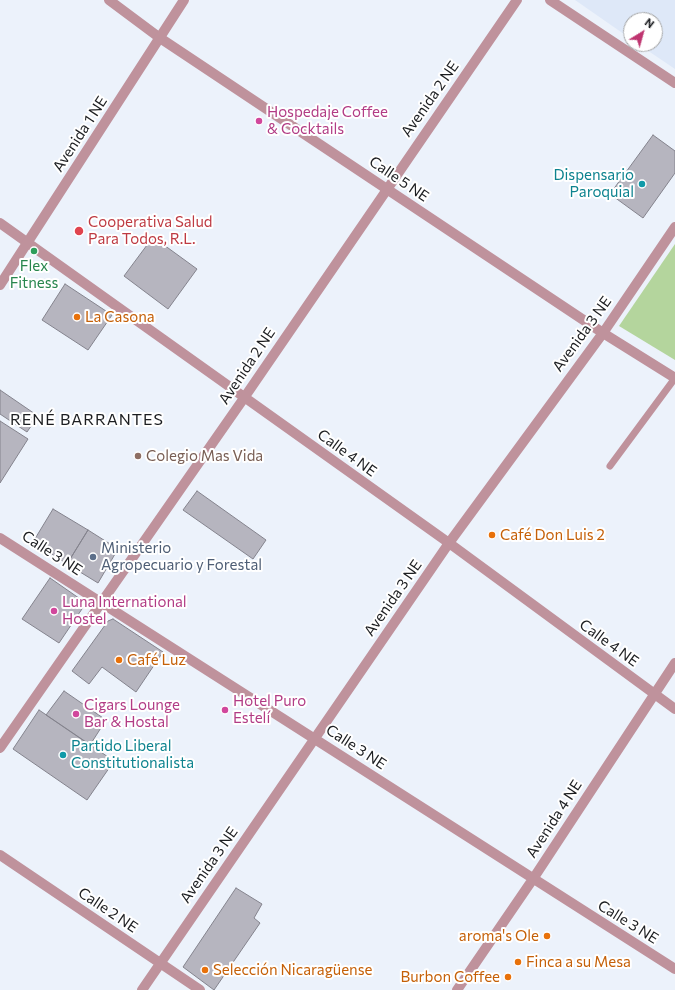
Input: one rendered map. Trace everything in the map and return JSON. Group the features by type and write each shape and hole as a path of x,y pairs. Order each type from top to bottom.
{"street":[{"name":"Calle 5 NE","path":"109,0 160,38 386,189 675,378"},
{"name":"Avenida 1 NE","path":"0,285 184,0"},
{"name":"Avenida 2 NE","path":"0,748 244,398 517,0"},
{"path":"550,0 675,83"},
{"name":"Calle 4 NE","path":"0,223 448,544 675,709"},
{"name":"Avenida 3 NE","path":"142,990 448,544 603,332 675,227"},
{"name":"Calle 3 NE","path":"0,538 675,969"},
{"name":"Avenida 4 NE","path":"457,990 533,879 675,663"},
{"name":"Calle 2 NE","path":"0,855 200,990"}],"lane":[{"path":"610,466 675,378"}],"shaded area":[{"path":"575,0 675,0 675,69 650,52 663,52 663,12 623,12 623,33"}],"green space":[{"path":"675,244 675,360 619,326"}],"building":[{"name":"Dispensario Paroquial","path":"653,135 675,151 675,173 643,218 610,194"},
{"path":"153,237 197,269 168,309 124,276"},
{"name":"La Casona","path":"65,284 112,315 88,350 42,320"},
{"path":"0,390 38,416 27,432 0,414"},
{"path":"0,421 28,439 0,483"},
{"path":"197,491 266,540 253,559 183,510"},
{"path":"53,509 88,530 67,564 33,542"},
{"name":"Ministerio Agropecuario y Forestal","path":"88,530 118,549 98,583 67,564"},
{"name":"Luna International Hostel","path":"50,578 86,603 59,643 22,619"},
{"name":"Café Luz","path":"113,619 163,652 136,692 102,667 89,684 72,671 108,621"},
{"path":"64,691 106,720 90,745 46,715"},
{"name":"Partido Liberal Constitutionalista","path":"39,710 114,761 87,800 13,749"},
{"path":"236,888 262,904 254,918 260,923 214,990 183,967"}],"place":[{"name":"Hospedaje Coffee & Cocktails","path":"259,121"},
{"name":"Dispensario Paroquial","path":"642,184"},
{"name":"Cooperativa Salud Para Todos, R.L.","path":"79,231"},
{"name":"Flex Fitness","path":"34,251"},
{"name":"La Casona","path":"77,317"},
{"name":"Colegio Mas Vida","path":"138,456"},
{"name":"Café Don Luis 2","path":"492,535"},
{"name":"Ministerio Agropecuario y Forestal","path":"93,557"},
{"name":"Luna International Hostel","path":"54,611"},
{"name":"Café Luz","path":"119,660"},
{"name":"Hotel Puro Estelí","path":"225,710"},
{"name":"Cigars Lounge Bar & Hostal","path":"76,714"},
{"name":"Partido Liberal Constitutionalista","path":"63,755"},
{"name":"aroma's Ole","path":"547,936"},
{"name":"Finca a su Mesa","path":"518,962"},
{"name":"Selección Nicaragüense","path":"205,970"},
{"name":"Burbon Coffee","path":"508,977"}],"district":[{"name":"RENÉ BARRANTES","path":"87,420"}]}
